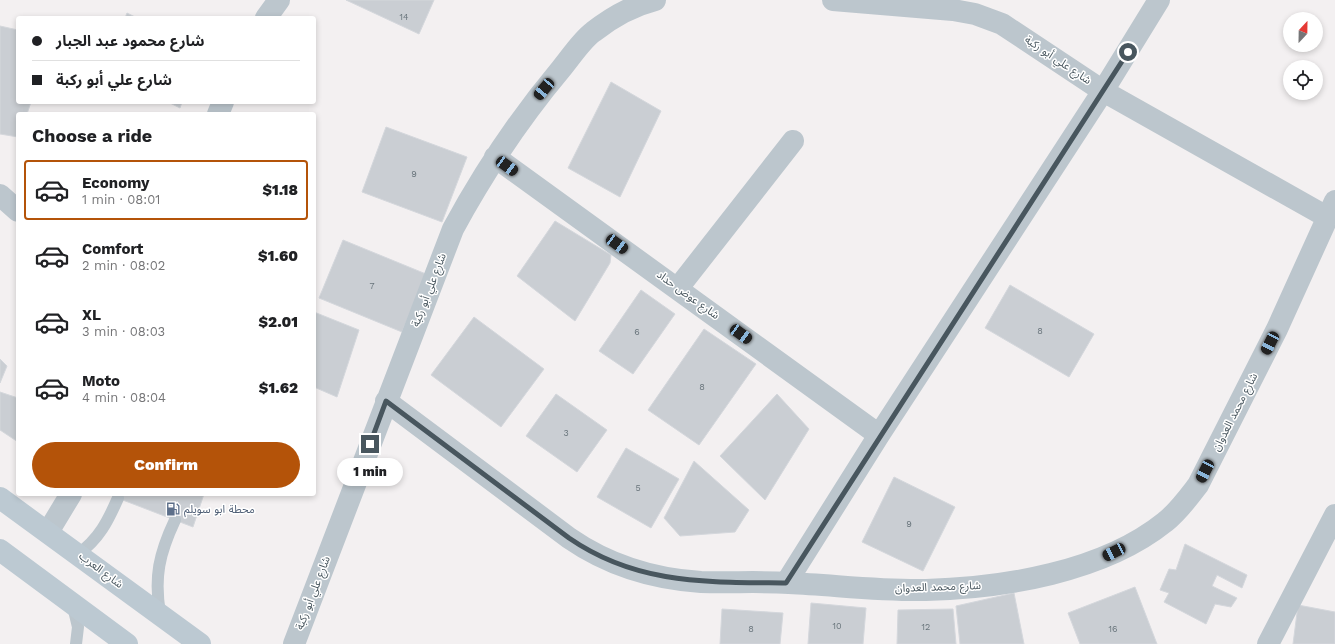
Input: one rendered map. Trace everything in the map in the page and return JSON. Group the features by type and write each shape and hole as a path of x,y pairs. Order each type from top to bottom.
{"main road":[{"name":"شارع العرب","path":"0,498 200,644"},
{"path":"0,550 127,644"}],"street":[{"path":"267,16 279,0"},
{"name":"شارع علي أبو ركبة","path":"294,644 386,401 453,230 495,157 536,99 592,33 616,15 639,4 655,0"},
{"name":"شارع علي أبو ركبة","path":"833,0 953,10 975,14 1002,24 1104,91 1331,209"},
{"path":"786,583 879,435 1104,91 1159,0"},
{"path":"678,288 794,141"},
{"name":"شارع عوض حداد","path":"495,157 678,288 879,435"},
{"path":"0,195 16,208"},
{"name":"شارع محمد العدوان","path":"386,401 569,538 587,550 619,565 680,580 786,583 924,590 971,588 1022,580 1065,570 1101,558 1149,533 1165,522 1186,501 1198,485 1277,330 1331,209"},
{"path":"48,532 70,496"},
{"path":"1268,644 1335,515"}],"lane":[{"path":"78,554 97,538 104,528 118,498"},
{"path":"160,614 157,580 159,563 163,546 175,520"},
{"path":"72,603 77,614 78,628 76,644"}],"building":[{"path":"346,0 434,0 419,34"},
{"path":"127,13 133,16 126,16"},
{"path":"0,26 16,30 16,104 30,104 28,112 16,112 16,137 0,134"},
{"path":"611,82 661,111 620,197 568,168"},
{"path":"172,104 181,104 180,108"},
{"path":"386,127 467,157 442,222 362,192"},
{"path":"555,221 611,255 610,263 575,321 517,276"},
{"path":"343,240 426,274 402,332 319,298"},
{"path":"1010,285 1094,334 1069,377 985,328"},
{"path":"641,290 675,314 633,374 599,351"},
{"path":"316,313 359,330 337,397 316,388"},
{"path":"474,317 544,369 501,427 431,375"},
{"path":"704,329 756,364 699,445 648,410"},
{"path":"0,359 7,366 0,383"},
{"path":"0,392 16,397 16,441 0,430"},
{"path":"556,394 607,430 577,472 526,436"},
{"path":"777,394 809,429 765,500 720,456"},
{"path":"626,448 679,479 651,528 597,497"},
{"path":"694,461 749,510 735,532 680,536 664,518"},
{"path":"894,477 955,507 923,571 862,542"},
{"name":"محطة ابو سويلم","path":"115,496 203,496 193,527"},
{"path":"1185,544 1247,575 1242,588 1217,575 1212,586 1237,598 1231,607 1215,604 1206,624 1164,602 1169,593 1160,590 1169,569 1176,570"},
{"path":"1135,587 1157,644 1080,644 1068,613"},
{"path":"1014,593 1024,644 960,644 956,606"},
{"path":"811,603 866,608 863,644 808,644"},
{"path":"1298,605 1335,612 1335,644 1293,644"},
{"path":"722,609 783,613 780,644 720,644"},
{"path":"953,609 956,644 897,644 898,610"}],"place":[{"name":"محطة ابو سويلم","path":"173,509"}],"route":[{"path":"370,444 386,401 569,538 587,550 619,565 680,580 702,582 786,583 1036,192 1104,91 1128,52"}]}
